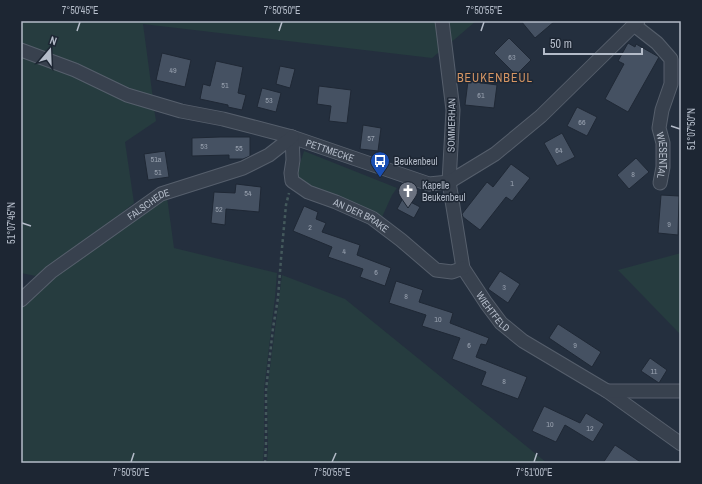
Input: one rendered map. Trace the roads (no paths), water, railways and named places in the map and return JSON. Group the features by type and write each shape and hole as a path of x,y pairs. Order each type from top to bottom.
{"street":[{"name":"SOMMERHAN","path":"442,21 453,110 449,182"},
{"name":"PETTMECKE","path":"21,50 74,70 126,95 181,111 223,119 292,137 429,184 449,182 496,154 541,116 636,23"},
{"name":"WIESENTAL","path":"636,23 671,59 671,84 662,110 659,128 663,143 663,167 660,183"},
{"name":"AN DER BRAKE","path":"292,137 292,181 308,192 336,202 372,218 401,240 436,270 452,272 464,268"},
{"name":"FALSCHEDE","path":"21,300 51,272 161,194 243,168 269,155 292,137"},
{"name":"WIEHTFELD","path":"449,182 464,268 486,303 501,323 523,341 607,391 681,444"},
{"path":"607,391 681,391"}],"place":[{"name":"Beukenbeul","path":"380,178"},
{"name":"Kapelle Beukenbeul","path":"408,208"}],"district":[{"name":"BEUKENBEUL","path":"495,78"}]}
